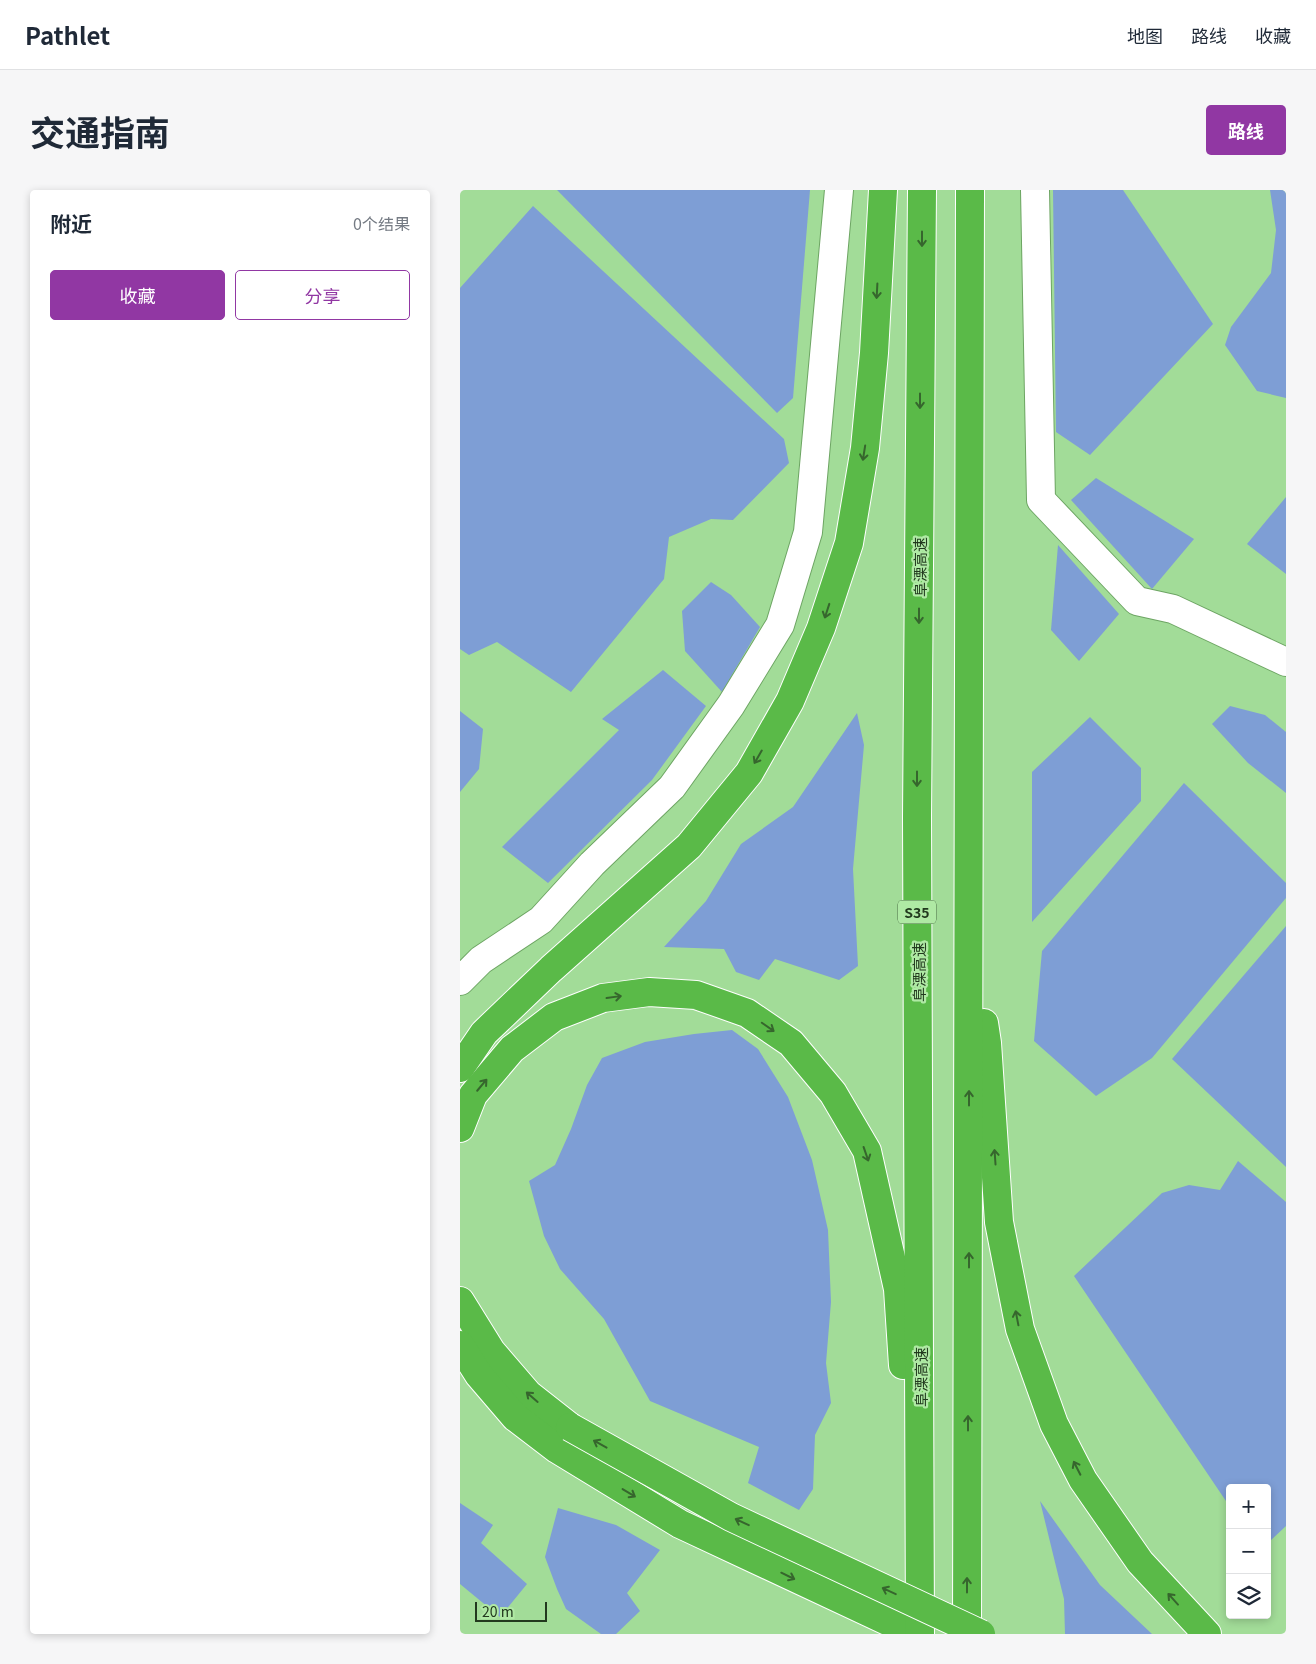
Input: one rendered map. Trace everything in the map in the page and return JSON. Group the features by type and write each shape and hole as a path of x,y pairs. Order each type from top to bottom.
{"highway":[{"path":"460,1068 484,1033 551,969 689,846 748,773 790,701 821,628 849,543 865,448 874,353 883,190"},
{"name":"阜溧高速","path":"920,1634 917,808 922,190"},
{"path":"967,1634 970,938 970,190"},
{"path":"970,938 987,1043 999,1222 1020,1329 1054,1424 1084,1480 1140,1562 1207,1634"},
{"path":"460,1128 473,1095 512,1049 554,1017 602,998 649,992 696,995 747,1012 791,1044 833,1093 867,1151 898,1289 904,1380 920,1500"},
{"path":"460,1301 491,1351 563,1438 680,1524 916,1634"},
{"path":"460,1345 479,1375 515,1417 981,1634"}],"street":[{"path":"460,981 481,960 541,920 592,864 672,787 731,705 780,624 808,532 840,190"},
{"path":"1035,190 1041,500 1137,601 1173,609 1286,662"}],"water":[{"path":"557,190 810,190 793,398 777,413"},
{"path":"1053,190 1123,190 1213,324 1090,455 1056,432"},
{"path":"1270,190 1286,190 1286,398 1257,391 1225,345 1231,327 1271,273 1276,230"},
{"path":"533,206 784,439 789,463 733,520 711,519 669,537 664,579 571,692 497,642 469,655 460,649 460,288"},
{"path":"1096,478 1194,539 1152,589 1071,500"},
{"path":"1286,497 1286,574 1247,544"},
{"path":"1058,545 1119,614 1079,661 1051,630"},
{"path":"711,582 731,595 760,627 722,692 685,651 682,611"},
{"path":"663,670 706,706 652,780 548,883 502,847 619,730 602,719"},
{"path":"1230,706 1265,715 1286,732 1286,793 1248,763 1212,724"},
{"path":"460,711 483,729 479,769 460,792"},
{"path":"857,713 864,745 853,869 858,966 839,980 775,959 759,980 736,972 724,949 664,947 706,901 741,844 793,807"},
{"path":"1090,717 1141,768 1141,801 1032,922 1032,772"},
{"path":"1184,783 1286,883 1286,898 1152,1058 1096,1096 1034,1041 1042,951"},
{"path":"1286,926 1286,1167 1172,1059"},
{"path":"732,1030 758,1049 788,1097 812,1160 828,1230 831,1302 826,1363 831,1403 815,1435 813,1489 799,1510 748,1483 759,1447 650,1401 604,1319 560,1269 544,1236 529,1181 555,1165 587,1085 602,1058 645,1042"},
{"path":"1238,1161 1286,1202 1286,1526 1271,1540 1271,1484 1226,1484 1226,1501 1074,1276 1162,1193 1189,1185 1220,1190"},
{"path":"1040,1501 1100,1585 1152,1634 1065,1634 1064,1599"},
{"path":"460,1503 493,1525 481,1543 527,1584 500,1617 460,1584"},
{"path":"558,1508 616,1525 660,1550 627,1593 640,1611 616,1634 601,1634 566,1609 545,1557"}]}
